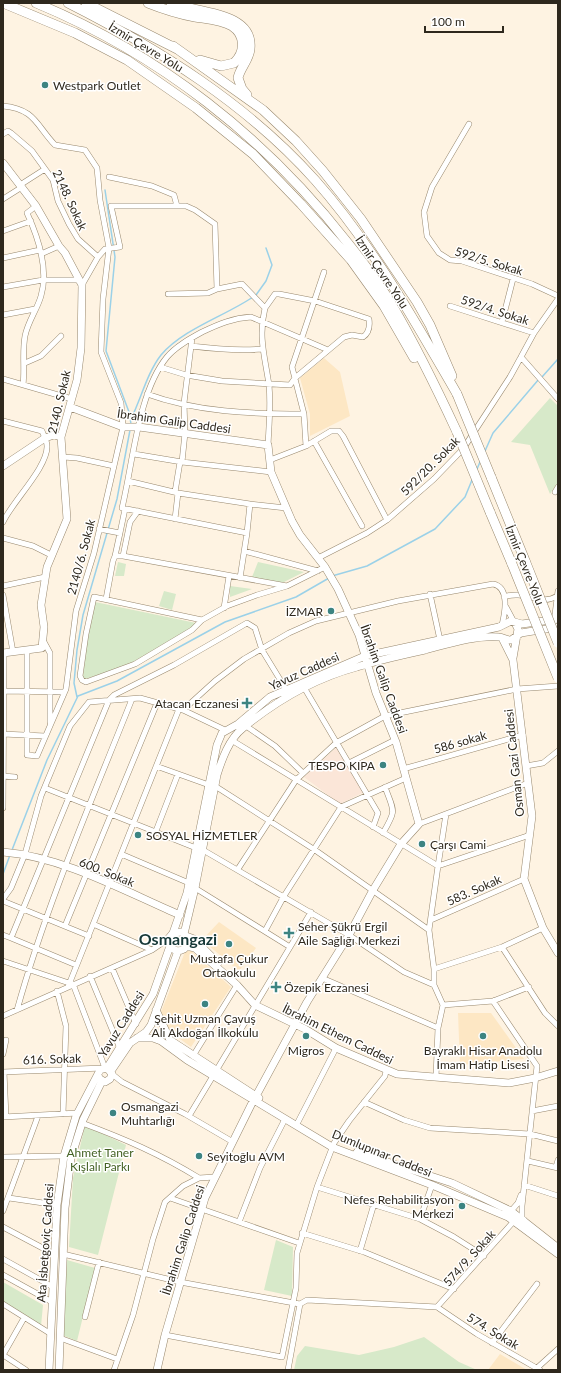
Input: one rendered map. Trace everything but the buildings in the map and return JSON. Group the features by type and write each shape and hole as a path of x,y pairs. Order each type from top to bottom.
{"highway":[{"path":"3,3 75,33 127,60 196,108 253,154 301,204 351,260 384,306 407,348 442,398"},
{"name":"İzmir Çevre Yolu","path":"36,3 108,37 170,74 222,113 270,156 325,214 368,269 392,304 442,398 558,678"},
{"name":"İzmir Çevre Yolu","path":"68,3 141,41 199,79 255,122 284,148 315,180 358,234 385,273 457,394 558,643"},
{"path":"86,3 203,61 221,66 234,63 239,58 243,45 240,34 227,24 184,14 148,3"},
{"path":"171,3 229,18 243,28 249,40 250,51 238,78 242,89 255,104 296,141 324,171 361,219 392,264 430,325 453,378 457,394"},
{"path":"172,46 255,104"}],"main road":[{"name":"2140. Sokak","path":"3,163 36,206 59,246 65,253 81,283 80,348 77,380 61,437 64,457 67,519 59,541 51,555 45,577 41,605 44,627 43,645"},
{"name":"İbrahim Galip Caddesi","path":"70,407 123,428 140,427 268,444 271,472 286,508 300,535 327,570 338,589 348,614 359,635 367,664 395,740 419,824 401,844 373,890 349,935 295,1024 215,1177 202,1209 180,1282 165,1334 157,1370"},
{"path":"3,466 45,438 54,435 61,437"},
{"name":"Yavuz Caddesi","path":"108,1070 119,1046 136,1024 153,994 170,939 192,886 202,856 220,737 226,730 238,724 270,698 365,656 499,627 510,621 515,623 555,619"},
{"path":"513,660 515,637 518,629 515,623"},
{"path":"501,637 500,630 502,625"},
{"name":"Yavuz Caddesi","path":"186,946 185,935 196,848 212,786 222,760 231,743 258,715 277,702 305,688 356,667 450,644 501,637 511,640 521,633 556,627"},
{"name":"Osman Gazi Caddesi","path":"501,637 513,660 532,816 524,879 543,928 558,954"},
{"path":"3,652 27,651 43,645"},
{"path":"220,737 221,742 231,743 231,735 226,730"},
{"name":"600. Sokak","path":"3,852 24,854 64,866 180,915"},
{"path":"185,935 178,931 170,939 178,951 186,946"},
{"name":"İbrahim Ethem Caddesi","path":"185,935 194,939 236,979 237,985"},
{"name":"İbrahim Ethem Caddesi","path":"186,946 195,948 237,985 256,1005 295,1024 336,1048 386,1071 397,1074 508,1083 535,1078 558,1071"},
{"name":"Yavuz Caddesi","path":"108,1070 130,1043 146,1032 152,1025 178,951"},
{"path":"156,1010 170,1040 214,1073"},
{"name":"Dumlupınar Caddesi","path":"137,1038 153,1038 161,1041 168,1048 214,1073 285,1119 333,1145 487,1207 514,1221 558,1254"},
{"path":"108,1070 103,1079 98,1073 108,1070"},
{"name":"Ata İsbetgoviç Caddesi","path":"49,1370 57,1205 64,1156 78,1113 103,1079"},
{"name":"Ata İsbetgoviç Caddesi","path":"59,1370 65,1208 71,1158 82,1123 103,1079"},
{"path":"255,1099 298,1122 333,1145"},
{"name":"Dumlupınar Caddesi","path":"333,1145 452,1183 511,1211 558,1248"}],"street":[{"name":"2140/6. Sokak","path":"3,106 17,108 32,115 55,145 85,150 92,159 99,177 100,200 109,248 103,299 101,352 122,403 123,428 99,529 76,611 64,692 38,756 27,755 27,651"},
{"name":"592/5. Sokak","path":"469,124 432,187 424,212 427,236 439,254 450,260 462,261 532,284 558,296"},
{"name":"2148. Sokak","path":"3,134 8,131 19,138 32,151 53,180 58,201 75,234 89,250 98,257"},
{"path":"3,200 45,169"},
{"path":"109,177 164,189 174,195 177,206"},
{"path":"23,385 25,338 28,322 41,297 43,280 41,252 26,213 36,206"},
{"path":"3,287 43,280 81,283 98,257 105,250 120,246 111,206 186,206 195,210 215,224 217,289"},
{"path":"3,231 30,221"},
{"path":"3,258 41,252 59,246"},
{"path":"306,446 304,414 295,378 293,361 324,272"},
{"path":"502,322 513,278"},
{"path":"168,294 208,293 217,289 242,284 260,301 265,308"},
{"path":"160,367 186,375 222,381 268,383 290,385 295,378 344,336 352,335 363,338 367,335 370,326 369,319 314,301 275,294 265,308 262,320 262,349 268,383 270,414 268,444"},
{"name":"592/20. Sokak","path":"318,558 366,533 387,520 445,469 463,450 521,357 534,333 558,299"},
{"name":"592/4. Sokak","path":"450,306 534,333"},
{"path":"3,315 34,309"},
{"path":"106,599 125,509 122,508 147,394 160,367 168,355 192,338 222,322 238,317 251,317 262,320 328,350"},
{"path":"25,363 40,356 61,336"},
{"path":"175,519 176,492 185,433 184,404 186,375 192,338"},
{"path":"191,346 221,350 262,349"},
{"path":"521,357 558,399"},
{"path":"3,379 72,399"},
{"path":"147,394 168,402 270,414 304,414"},
{"path":"3,421 42,431 47,447 45,456 3,522"},
{"path":"270,460 306,446 334,430 342,433 387,520"},
{"path":"314,441 362,526"},
{"path":"134,454 181,462 271,472"},
{"path":"64,457 77,458 114,466"},
{"path":"128,481 176,492 250,504 286,508"},
{"path":"240,578 250,504"},
{"path":"125,509 247,533"},
{"path":"123,556 130,522 138,511"},
{"path":"99,529 120,533"},
{"path":"3,538 33,546 51,555"},
{"path":"244,551 318,571"},
{"path":"115,556 123,556 287,586"},
{"path":"202,620 94,597 86,634 80,676 82,680 86,682 135,664 192,630 202,620 224,608 257,594 287,586 318,571 327,570"},
{"path":"224,608 229,576"},
{"path":"3,586 45,577"},
{"path":"232,1142 189,1116 122,1082 108,1070 70,985 76,965 89,936 156,766 181,710 215,680 244,659 262,650 289,633 316,621 430,594 493,584 498,585 502,590 506,607 515,623"},
{"path":"504,597 514,594 543,600 558,593"},
{"path":"556,627 555,619 558,593"},
{"path":"430,594 440,640"},
{"path":"3,595 13,652"},
{"path":"502,625 506,607"},
{"path":"11,938 68,796 109,700 114,695 174,665 247,623 255,628 262,650 286,691"},
{"name":"2140. Sokak","path":"43,645 50,653 50,725"},
{"path":"3,652 3,808"},
{"path":"238,869 296,780 336,743 385,716 517,689 558,686"},
{"path":"305,688 378,813 373,827"},
{"path":"3,691 64,692"},
{"path":"89,936 3,900 11,888 24,854 41,796 70,726 89,702 140,698 181,710 226,730"},
{"path":"17,1010 35,948 64,866 132,699"},
{"path":"65,926 156,703"},
{"path":"246,726 275,746 303,773"},
{"path":"3,734 45,736"},
{"name":"586 sokak","path":"403,769 523,735"},
{"path":"349,762 395,740"},
{"path":"231,743 296,780 438,866 530,835"},
{"path":"526,766 548,760 558,751"},
{"path":"156,766 212,786 315,850 429,930"},
{"path":"156,831 178,774"},
{"path":"4,776 15,777"},
{"path":"265,931 284,896 315,850 341,807 406,778"},
{"path":"419,824 528,783"},
{"path":"383,833 394,815 385,787"},
{"path":"45,788 134,822 196,848"},
{"path":"436,1077 438,1028 443,1005 434,985 434,969 429,930 446,814"},
{"path":"202,856 203,850 238,869 349,935 404,972 434,985"},
{"path":"121,854 192,886 290,947"},
{"name":"583. Sokak","path":"431,920 524,879"},
{"path":"189,1116 310,912"},
{"path":"93,924 152,950"},
{"path":"434,969 502,947 543,928"},
{"path":"3,935 76,965"},
{"path":"3,1016 90,976 152,950 170,939"},
{"path":"502,947 545,1013 558,1026"},
{"path":"3,960 70,985"},
{"path":"112,968 136,1024"},
{"path":"90,976 119,1046"},
{"path":"322,978 438,1028"},
{"path":"193,1056 237,985"},
{"path":"443,1005 493,1001 528,987"},
{"path":"58,991 66,1026 63,1114"},
{"path":"493,1001 537,1066 522,1212 526,1222"},
{"path":"3,1054 6,1040"},
{"path":"298,1122 336,1048"},
{"name":"616. Sokak","path":"3,1072 64,1068 108,1070"},
{"path":"282,1357 294,1303 296,1285 295,1264 299,1243 317,1187 333,1145 385,1076 386,1071"},
{"path":"3,1072 4,1117 78,1113"},
{"path":"103,1079 122,1082"},
{"path":"364,1102 404,1120 430,1128 530,1134 558,1141"},
{"path":"532,1111 558,1106"},
{"path":"3,1211 38,1116"},
{"path":"239,1222 260,1168 285,1119"},
{"path":"82,1123 134,1142 173,1162 199,1178"},
{"path":"3,1157 64,1156"},
{"path":"528,1161 557,1168 558,1160"},
{"path":"114,1370 133,1315 165,1202 183,1186 199,1178 215,1177"},
{"path":"420,1219 432,1185"},
{"path":"511,1211 518,1204 524,1185"},
{"path":"524,1185 558,1196"},
{"path":"317,1187 420,1219 454,1236 484,1256"},
{"path":"9,1198 57,1205"},
{"path":"170,1198 299,1243"},
{"path":"360,1250 374,1204"},
{"name":"574/9. Sokak","path":"437,1307 514,1221"},
{"path":"3,1226 54,1254"},
{"path":"302,1233 360,1250 454,1289"},
{"path":"63,1254 180,1282 300,1304 307,1300 437,1307"},
{"path":"3,1259 53,1287"},
{"path":"85,1317 99,1262"},
{"path":"3,1275 52,1302"},
{"path":"492,1343 537,1284"},
{"path":"3,1304 51,1334"},
{"path":"288,1370 300,1304"},
{"name":"574. Sokak","path":"437,1307 492,1343 538,1369"},
{"path":"24,1318 3,1355 26,1370"},
{"path":"165,1334 291,1359"},
{"path":"60,1338 117,1359"},
{"path":"538,1369 558,1349"}],"shaded area":[{"path":"324,358 340,372 350,416 310,436 310,414 300,378"},
{"path":"337,747 364,792 340,804 304,777"},
{"name":"Mustafa Çukur Ortaokulu","path":"219,922 256,948 239,971 202,940"},
{"path":"187,947 231,987 191,1047 168,1030 161,1012"},
{"name":"Bayraklı Hisar Anadolu İmam Hatip Lisesi","path":"458,1013 491,1013 524,1059 460,1065"},
{"path":"500,1354 527,1370 488,1370"}],"green space":[{"path":"550,398 558,406 558,482 550,494 530,445 511,442"},
{"path":"118,562 126,564 124,576 115,576"},
{"path":"258,562 304,572 282,583 252,577"},
{"path":"230,586 252,589 230,597"},
{"path":"164,591 176,594 172,610 159,606"},
{"path":"95,602 196,623 190,629 126,666 85,679 83,677 87,642"},
{"name":"Ahmet Taner Kışlalı Parkı","path":"85,1125 126,1145 98,1255 69,1247 73,1178"},
{"path":"276,1240 293,1247 292,1296 264,1290"},
{"path":"67,1260 95,1268 77,1341 62,1335"},
{"path":"3,1282 43,1305 41,1326 3,1303"},
{"path":"424,1337 459,1362 477,1370 294,1370 297,1356 305,1346 359,1355 394,1347"}],"waterway":[{"path":"105,190 115,257 106,351 129,412 131,424"},
{"path":"256,295 266,281 272,265 266,248"},
{"path":"131,419 148,378 161,355 170,346 192,330 253,297"},
{"path":"542,377 558,359"},
{"path":"485,451 493,433 539,379"},
{"path":"77,697 74,683 77,650 83,615 117,499 130,430"},
{"path":"477,469 480,462"},
{"path":"332,576 367,566 435,529 465,497 472,480"},
{"path":"12,850 47,760 78,696 117,681 225,622 296,597 329,578"},
{"path":"3,874 10,855"}],"place":[{"name":"Westpark Outlet","path":"45,85"},
{"name":"İZMAR","path":"331,611"},
{"name":"Atacan Eczanesi","path":"247,703"},
{"name":"TESPO KIPA","path":"383,765"},
{"name":"SOSYAL HİZMETLER","path":"138,835"},
{"name":"Çarşı Cami","path":"422,844"},
{"name":"Seher Şükrü Ergil Aile Sağlığı Merkezi","path":"289,933"},
{"name":"Mustafa Çukur Ortaokulu","path":"229,944"},
{"name":"Özepik Eczanesi","path":"276,987"},
{"name":"Şehit Uzman Çavuş Ali Akdoğan İlkokulu","path":"205,1004"},
{"name":"Migros","path":"306,1036"},
{"name":"Bayraklı Hisar Anadolu İmam Hatip Lisesi","path":"483,1036"},
{"name":"Osmangazi Muhtarlığı","path":"113,1113"},
{"name":"Seyitoğlu AVM","path":"199,1156"},
{"name":"Nefes Rehabilitasyon Merkezi","path":"462,1206"}],"district":[{"name":"Osmangazi","path":"178,938"}]}
